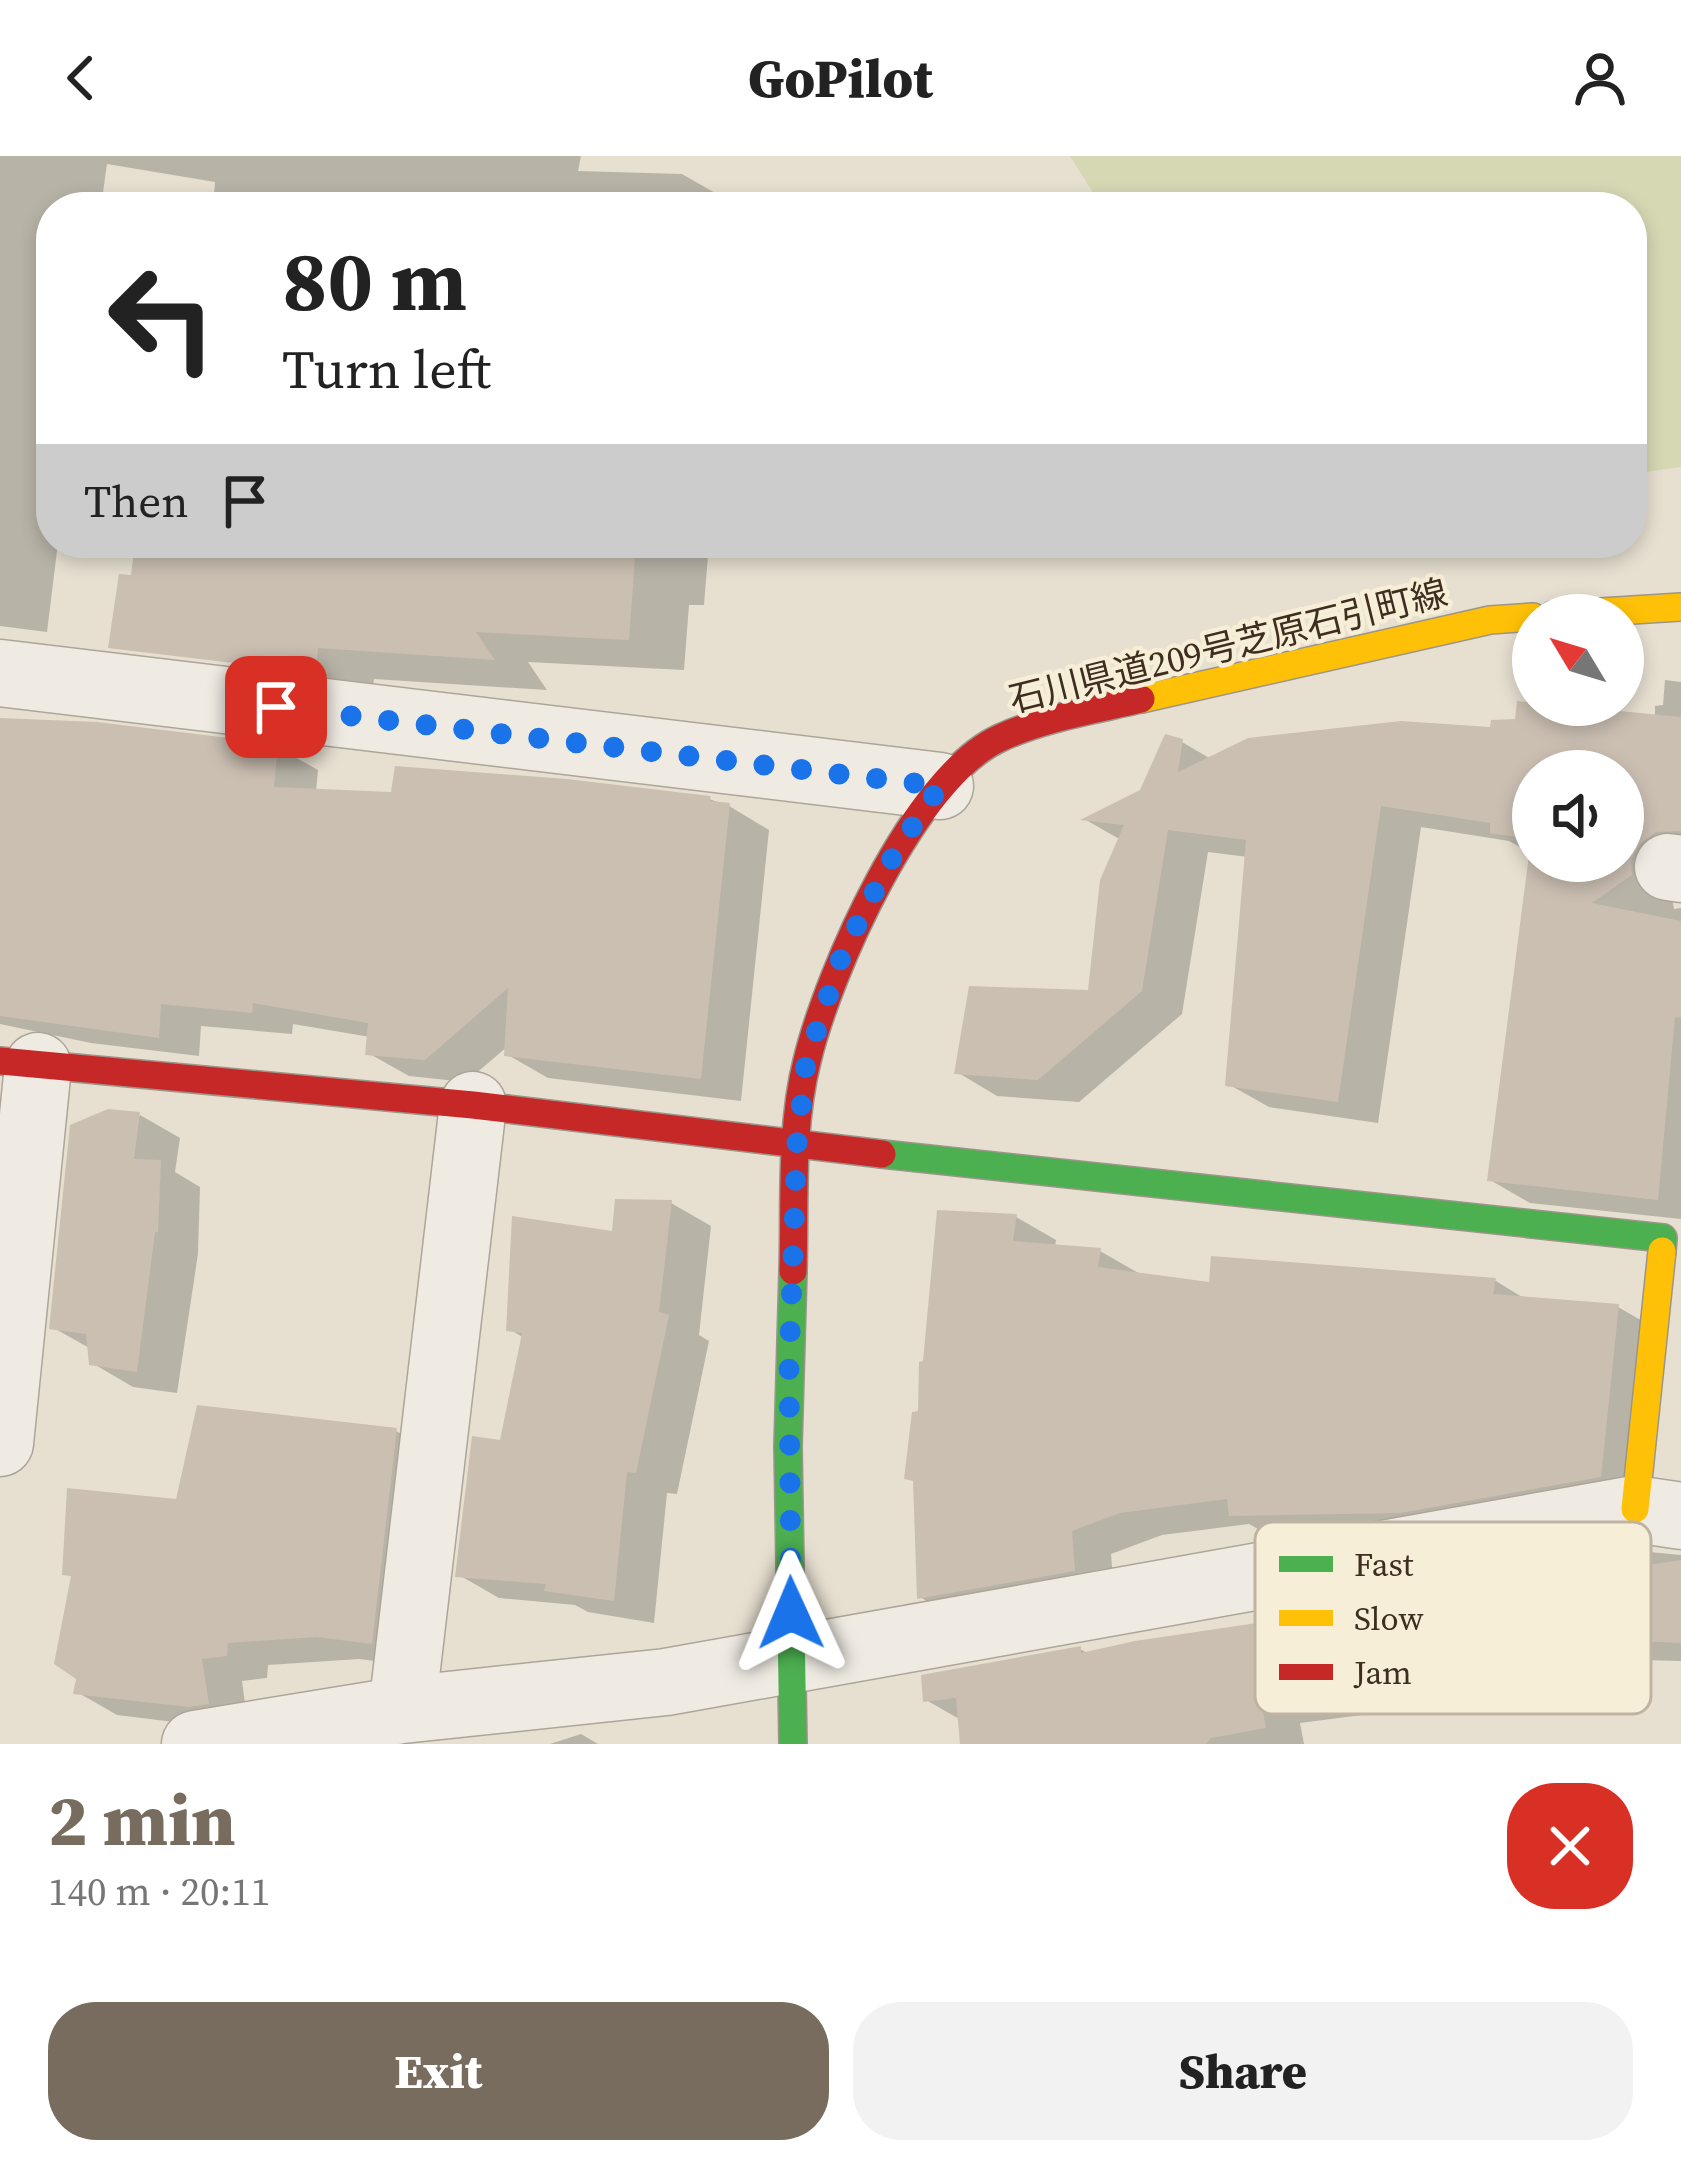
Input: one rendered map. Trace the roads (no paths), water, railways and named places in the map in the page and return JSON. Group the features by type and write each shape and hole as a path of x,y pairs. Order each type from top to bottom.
{"street":[{"path":"1644,609 1681,607"},
{"name":"石川県道209号芝原石引町線","path":"793,1744 788,1446 797,1143 806,1063 843,952 896,851 940,786 996,739 1066,716 1512,618"},
{"path":"0,673 940,786"},
{"path":"0,1443 19,1064 473,1105 1663,1238 1658,1513 1604,1522"},
{"path":"402,1710 473,1105"},
{"path":"195,1744 402,1710 666,1682 1255,1581"}]}
